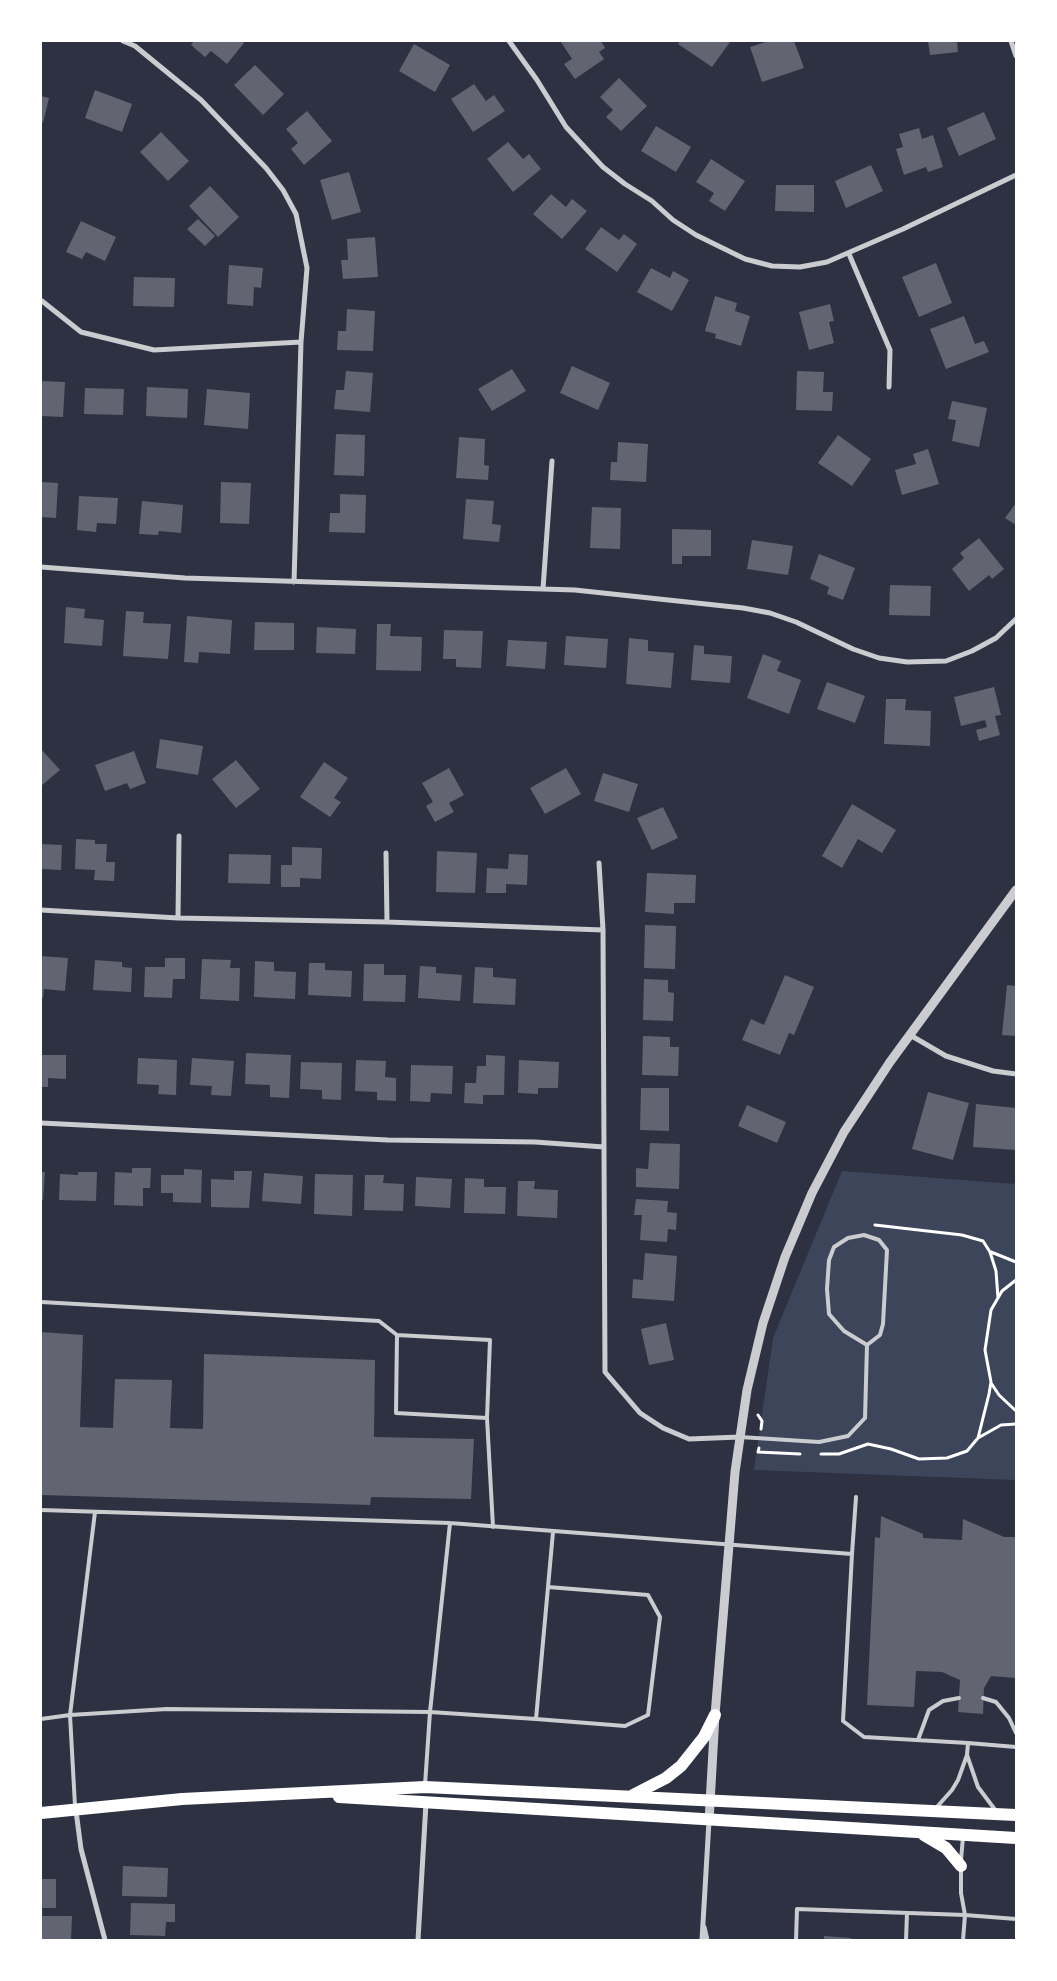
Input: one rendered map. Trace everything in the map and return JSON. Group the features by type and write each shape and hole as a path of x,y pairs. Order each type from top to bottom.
{"main road":[{"path":"630,1796 666,1778 681,1766 704,1737 715,1716"},
{"path":"41,1813 76,1808 289,1792 425,1787 1016,1815"},
{"path":"289,1792 426,1803 709,1821 1016,1838"},
{"path":"917,1832 928,1836 946,1848 961,1866"}],"street":[{"path":"123,41 135,46 201,100 266,168 283,190 296,214 307,268 301,342 294,582"},
{"path":"509,41 537,80 566,127 604,167 625,184 652,201 673,220 696,235 745,259 772,266 800,267 849,254 1016,175"},
{"path":"1012,41 1016,56"},
{"path":"849,254 890,350 889,387"},
{"path":"42,301 82,332 154,350 301,342"},
{"path":"543,589 552,461"},
{"path":"41,567 185,578 575,590 743,608 770,613 796,622 853,649 879,658 906,662 946,661 972,651 996,638 1016,619"},
{"path":"178,918 179,836"},
{"path":"386,853 387,922"},
{"path":"599,863 603,930 605,1372 640,1413 663,1428 689,1439 740,1437"},
{"path":"702,1940 715,1716 735,1472 747,1390 763,1323 784,1257 812,1193 844,1132 910,1034 1016,890"},
{"path":"41,910 178,918 387,922 603,930"},
{"path":"910,1034 946,1056 993,1072 1016,1074"},
{"path":"41,1124 388,1140 535,1142 604,1147"},
{"path":"418,1940 426,1803"},
{"path":"76,1808 81,1849 105,1940"},
{"path":"702,1919 707,1940"}],"lane":[{"path":"864,1235 879,1240 887,1250 883,1324 880,1336 867,1345 844,1331 829,1314 827,1289 829,1260 834,1247 848,1238 864,1235"},
{"path":"41,1302 379,1321 397,1335 490,1340 487,1418 493,1527"},
{"path":"397,1335 396,1413 487,1418"},
{"path":"740,1437 819,1442 848,1436 865,1418 867,1345"},
{"path":"856,1496 843,1721 864,1738 1016,1747"},
{"path":"41,1510 450,1523 852,1554"},
{"path":"76,1808 70,1714 95,1512"},
{"path":"425,1787 430,1712 450,1523"},
{"path":"536,1719 553,1532"},
{"path":"41,1719 70,1714 167,1709 430,1712 625,1726 648,1715 660,1617 648,1595 548,1587"},
{"path":"918,1740 929,1710 943,1701 959,1698"},
{"path":"983,1698 996,1702 1009,1718 1016,1733"},
{"path":"933,1811 955,1785 967,1754 968,1743"},
{"path":"967,1754 978,1787 999,1814"},
{"path":"963,1836 961,1866 961,1894 965,1915 963,1940"},
{"path":"796,1940 797,1909 965,1915 1016,1919"},
{"path":"906,1940 908,1913"}],"path":[{"path":"869,1225 962,1235 983,1241 990,1252 996,1271 998,1298"},
{"path":"990,1252 1016,1262"},
{"path":"978,1438 984,1419 990,1382 984,1350 991,1310 1002,1291 1016,1280"},
{"path":"990,1382 999,1395 1016,1410"},
{"path":"757,1414 762,1421 758,1452 807,1454"},
{"path":"816,1454 839,1454 868,1444 891,1449 919,1459 947,1458 967,1451 978,1438 1001,1426 1016,1424"}],"shaded area":[{"path":"842,1171 1016,1184 1016,1480 754,1470 773,1338"}],"building":[{"path":"194,41 242,41 244,43 227,64 211,51 205,57 191,45"},
{"path":"562,41 601,41 605,48 599,52 604,59 575,79 564,64 572,59"},
{"path":"680,41 730,42 712,67 678,44"},
{"path":"769,41 794,41 804,68 762,82 750,47"},
{"path":"928,41 957,41 958,52 930,55"},
{"path":"414,44 450,65 435,92 399,71"},
{"path":"255,65 284,94 263,115 234,85"},
{"path":"619,78 647,106 621,131 606,117 613,110 600,97"},
{"path":"474,84 486,101 494,95 505,111 473,132 451,99"},
{"path":"95,90 132,104 122,132 85,118"},
{"path":"41,96 49,98 43,123 41,122"},
{"path":"307,111 332,141 304,165 291,149 298,143 286,129"},
{"path":"984,112 996,139 959,156 947,128"},
{"path":"656,126 691,147 676,172 641,151"},
{"path":"919,128 922,139 933,135 943,167 928,172 926,167 904,175 896,149 903,147 899,134"},
{"path":"161,132 189,161 168,181 140,152"},
{"path":"508,142 523,159 529,154 541,169 513,192 487,159"},
{"path":"711,159 745,181 725,211 709,201 714,193 696,182"},
{"path":"871,165 883,191 846,208 835,181"},
{"path":"349,172 361,212 332,220 320,180"},
{"path":"776,185 814,185 814,212 775,211"},
{"path":"210,186 239,217 218,237 189,206"},
{"path":"551,194 566,207 572,199 587,211 562,239 533,214"},
{"path":"198,219 215,236 205,246 187,229"},
{"path":"81,221 116,237 105,261 86,252 82,259 66,252"},
{"path":"601,227 619,240 624,234 637,244 617,272 585,249"},
{"path":"375,237 378,277 343,279 341,260 348,260 347,239"},
{"path":"936,263 952,303 919,317 902,277"},
{"path":"229,265 263,268 261,288 254,287 253,306 227,304"},
{"path":"651,268 670,278 673,271 689,280 672,311 637,292"},
{"path":"134,277 175,278 174,307 133,306"},
{"path":"715,296 737,303 735,311 750,316 741,346 715,338 716,334 705,331"},
{"path":"830,304 834,321 829,322 834,343 809,350 799,312"},
{"path":"347,309 375,311 373,351 337,350 338,331 346,331"},
{"path":"964,316 975,344 984,341 989,352 946,369 930,329"},
{"path":"572,366 610,383 598,410 560,393"},
{"path":"512,369 526,391 492,411 478,389"},
{"path":"346,371 373,373 370,412 334,409 336,390 344,390"},
{"path":"797,371 824,372 823,392 833,392 832,411 796,410"},
{"path":"41,381 65,382 63,417 41,416"},
{"path":"147,387 188,389 187,418 146,416"},
{"path":"85,388 124,389 123,415 84,414"},
{"path":"207,389 250,393 248,429 204,425"},
{"path":"952,401 987,408 979,447 952,441 956,420 948,419"},
{"path":"336,434 365,435 364,476 334,475"},
{"path":"838,435 871,459 852,486 818,463"},
{"path":"459,437 485,439 484,465 489,466 488,480 456,478"},
{"path":"618,442 648,444 646,482 610,480 611,462 617,462"},
{"path":"928,449 939,484 902,495 895,470 916,464 913,454"},
{"path":"41,482 58,483 56,518 41,517"},
{"path":"221,482 251,483 249,524 220,523"},
{"path":"340,494 366,495 365,533 329,532 330,513 340,513"},
{"path":"79,496 118,498 116,524 97,523 96,532 77,530"},
{"path":"466,499 494,501 492,524 501,525 499,542 463,539"},
{"path":"142,501 183,505 181,533 159,531 158,535 139,534"},
{"path":"1016,503 1016,525 1005,518"},
{"path":"592,507 621,508 620,549 590,548"},
{"path":"672,529 711,530 711,556 682,556 682,564 672,564"},
{"path":"979,538 1004,569 992,579 989,575 969,591 952,569 964,558 960,553"},
{"path":"752,540 793,546 788,575 747,569"},
{"path":"819,554 855,568 843,600 827,594 829,587 810,579"},
{"path":"890,585 931,586 930,616 889,615"},
{"path":"66,607 85,609 84,618 104,620 102,646 64,643"},
{"path":"126,611 144,612 143,623 171,624 168,659 123,656"},
{"path":"187,616 232,620 230,654 199,652 198,663 184,662"},
{"path":"255,622 294,623 294,650 254,650"},
{"path":"377,624 391,624 390,636 422,637 421,671 376,670"},
{"path":"317,627 356,629 355,654 316,653"},
{"path":"444,630 483,631 481,668 456,667 456,659 443,659"},
{"path":"566,636 608,639 606,668 564,665"},
{"path":"629,638 648,640 648,651 674,653 671,688 626,684"},
{"path":"508,640 547,642 545,669 506,666"},
{"path":"694,645 704,646 704,654 732,656 730,683 691,680"},
{"path":"763,654 781,661 777,671 801,680 789,714 747,698"},
{"path":"827,682 865,696 855,723 817,709"},
{"path":"994,687 1001,715 995,716 1000,735 979,741 976,730 987,727 985,720 961,726 954,697"},
{"path":"886,699 906,699 905,710 931,711 930,746 884,744"},
{"path":"160,739 203,746 198,775 156,768"},
{"path":"41,749 60,770 41,786"},
{"path":"134,751 146,783 130,789 127,783 105,791 95,765"},
{"path":"236,760 260,789 236,808 212,779"},
{"path":"324,762 348,778 334,798 341,802 330,817 300,797"},
{"path":"449,768 464,795 449,803 454,812 435,822 426,806 433,802 422,783"},
{"path":"566,768 581,794 545,814 530,788"},
{"path":"603,773 638,784 629,812 594,801"},
{"path":"852,804 896,830 882,853 858,839 842,868 822,856"},
{"path":"663,807 678,838 652,850 637,818"},
{"path":"76,839 95,840 95,844 107,844 106,862 115,862 114,881 94,880 95,870 75,869"},
{"path":"41,844 62,845 61,870 41,869"},
{"path":"292,847 322,848 321,879 300,878 300,887 281,887 281,865 292,865"},
{"path":"437,851 477,853 475,893 436,892"},
{"path":"229,854 271,855 270,884 228,883"},
{"path":"509,854 528,855 527,885 506,884 506,893 486,893 487,868 508,869"},
{"path":"647,873 696,875 695,903 674,903 674,914 645,912"},
{"path":"645,925 676,926 675,969 644,968"},
{"path":"41,956 68,958 65,991 44,989 43,998 41,997"},
{"path":"165,958 185,958 185,979 173,979 172,998 144,997 145,967 165,967"},
{"path":"202,959 231,960 230,968 240,968 239,1001 200,999"},
{"path":"95,960 122,962 122,967 132,968 131,992 93,990"},
{"path":"255,961 274,962 274,971 296,972 295,999 254,997"},
{"path":"309,963 325,963 325,970 352,971 351,997 308,995"},
{"path":"364,964 384,964 384,975 406,975 405,1002 363,1001"},
{"path":"420,966 436,967 436,973 462,975 460,1001 418,998"},
{"path":"475,967 493,968 493,977 516,979 515,1005 473,1003"},
{"path":"785,975 814,987 794,1035 789,1033 780,1055 742,1040 751,1019 764,1025"},
{"path":"644,979 668,980 668,992 674,993 673,1021 643,1020"},
{"path":"1007,985 1016,986 1016,1036 1002,1035"},
{"path":"643,1036 670,1037 670,1047 679,1047 678,1076 642,1075"},
{"path":"246,1053 291,1055 289,1098 270,1097 270,1085 245,1084"},
{"path":"41,1055 66,1055 66,1079 48,1078 48,1087 41,1087"},
{"path":"486,1055 505,1056 504,1095 483,1095 483,1104 464,1103 465,1083 476,1083 477,1066 486,1066"},
{"path":"138,1058 177,1060 176,1095 158,1094 159,1085 137,1084"},
{"path":"192,1058 234,1061 231,1096 211,1095 212,1086 190,1085"},
{"path":"356,1060 386,1061 385,1077 396,1078 396,1101 377,1100 377,1092 355,1091"},
{"path":"519,1060 559,1062 558,1088 538,1088 538,1094 518,1093"},
{"path":"301,1062 342,1063 341,1100 322,1099 322,1090 300,1089"},
{"path":"411,1065 453,1066 452,1094 431,1093 430,1102 410,1101"},
{"path":"641,1088 669,1088 669,1131 640,1130"},
{"path":"928,1092 969,1103 953,1160 912,1149"},
{"path":"976,1104 1016,1108 1016,1150 973,1147"},
{"path":"747,1105 786,1122 777,1143 738,1126"},
{"path":"650,1143 680,1144 679,1189 636,1187 636,1168 648,1169"},
{"path":"132,1168 151,1168 150,1188 143,1188 143,1206 114,1205 115,1172 132,1173"},
{"path":"184,1169 202,1170 201,1203 173,1202 173,1193 161,1193 161,1175 184,1175"},
{"path":"234,1171 252,1171 249,1208 211,1207 211,1179 234,1180"},
{"path":"41,1172 45,1172 43,1200 41,1200"},
{"path":"78,1172 97,1172 96,1201 59,1200 60,1174 78,1175"},
{"path":"264,1173 303,1176 301,1204 262,1201"},
{"path":"315,1174 353,1175 352,1216 314,1214"},
{"path":"365,1175 384,1175 383,1183 404,1184 403,1211 364,1210"},
{"path":"416,1177 452,1179 450,1208 415,1206"},
{"path":"465,1178 484,1179 484,1187 506,1187 505,1214 464,1213"},
{"path":"518,1181 535,1181 534,1189 558,1190 557,1218 517,1216"},
{"path":"636,1199 668,1201 667,1212 677,1213 676,1230 668,1229 667,1242 640,1240 642,1215 634,1215"},
{"path":"645,1253 677,1256 674,1301 632,1298 633,1279 643,1280"},
{"path":"666,1323 674,1360 649,1365 641,1329"},
{"path":"41,1332 83,1335 80,1427 113,1428 115,1379 172,1380 170,1428 203,1429 204,1354 375,1360 374,1437 474,1439 471,1499 371,1497 370,1505 41,1495"},
{"path":"881,1516 923,1534 923,1538 962,1540 963,1519 1004,1537 1016,1537 1016,1678 991,1676 984,1688 983,1714 958,1712 960,1680 942,1672 916,1671 914,1707 867,1705 875,1537 880,1538"},
{"path":"123,1866 168,1868 167,1897 122,1896"},
{"path":"41,1879 56,1879 56,1908 41,1908"},
{"path":"131,1903 175,1904 175,1922 166,1922 165,1936 130,1935"},
{"path":"41,1916 72,1916 71,1940 41,1940"},
{"path":"824,1936 851,1938 851,1940 824,1940"}]}
